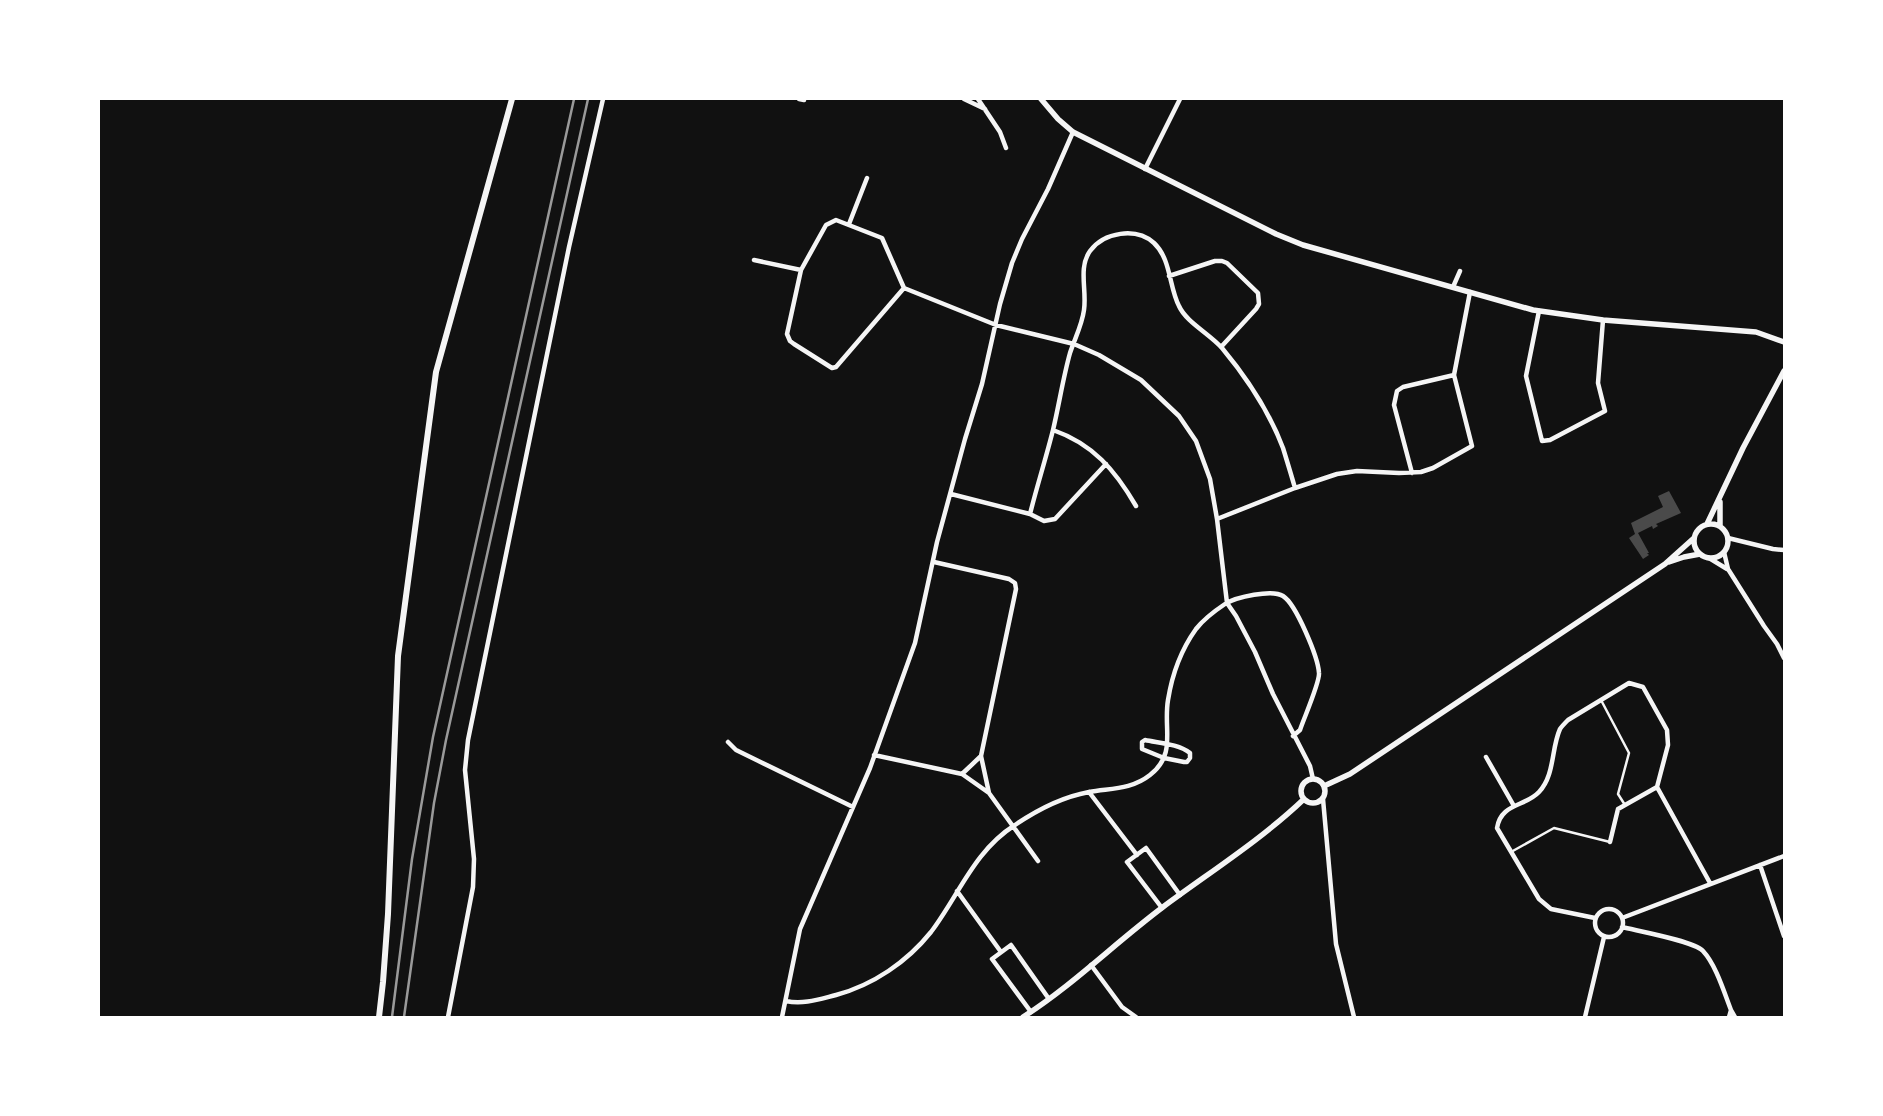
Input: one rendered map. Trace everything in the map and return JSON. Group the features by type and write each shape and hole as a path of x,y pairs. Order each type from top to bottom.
{"main road":[{"path":"379,1017 388,905 398,656 436,372 512,99"}],"street":[{"path":"448,1017 471,901 473,880 474,859 465,776 468,740 499,581 530,442 569,247 603,99"},
{"path":"968,99 985,109"},
{"path":"978,99 1000,132 1006,148"},
{"path":"1041,99 1058,119 1073,132 1276,234 1303,245 1539,311 1603,320 1756,332 1784,342"},
{"path":"1145,169 1180,99"},
{"path":"782,1017 800,929 870,768 915,643 951,494 982,384 1004,289 1022,239 1048,189 1073,132"},
{"path":"849,224 867,178"},
{"path":"904,288 836,367 832,368 794,344 788,338 788,329 801,270 828,222 836,220 882,238 904,288 996,325 1074,344 1099,355 1141,380 1179,416 1196,441 1210,479 1217,519 1227,603 1255,652 1293,736 1310,766 1313,779"},
{"path":"1030,514 1074,344 1084,314 1086,300 1085,262 1090,252 1100,242 1123,233 1143,236 1154,243 1163,255 1179,307 1221,347 1249,384 1268,414 1283,448 1295,488"},
{"path":"754,260 801,270"},
{"path":"1169,276 1216,261 1222,261 1227,263 1258,293 1259,304 1256,309 1221,347"},
{"path":"1454,287 1460,271"},
{"path":"1217,519 1295,488 1337,474 1366,471 1412,474 1433,468 1472,446 1454,375 1470,292"},
{"path":"1539,311 1526,376 1542,440 1550,440 1605,411 1598,383 1603,320"},
{"path":"1324,786 1350,774 1665,564 1694,538 1698,530 1707,524 1720,500 1743,448 1784,371"},
{"path":"1412,474 1394,405 1397,391 1403,387 1454,375"},
{"path":"1053,430 1070,436 1094,453 1121,480 1136,506"},
{"path":"951,494 1051,521 1106,464"},
{"path":"1720,500 1720,526"},
{"path":"1707,524 1720,526 1724,529 1728,538 1724,552 1718,557 1710,558"},
{"path":"1694,538 1694,544 1700,554"},
{"path":"1728,538 1784,550"},
{"path":"1724,552 1728,569 1777,644 1784,658"},
{"path":"1665,564 1684,557 1700,554 1728,569"},
{"path":"934,562 1009,579 1015,583 1016,589 981,756 989,793"},
{"path":"786,1001 793,1003 813,1001 842,993 864,985 902,961 931,931 974,864 996,840 1013,826 1062,799 1136,784 1151,774 1164,758 1168,744 1166,720 1168,702 1178,662 1187,643 1198,627 1227,603 1251,596 1273,593 1289,601 1303,626 1320,675 1300,730 1293,736"},
{"path":"1595,918 1551,909 1539,899 1497,828 1499,818 1514,806 1538,793 1547,780 1560,729 1568,720 1629,683 1643,687 1667,730 1668,745 1657,787 1710,883"},
{"path":"1145,740 1168,744 1187,750 1190,753 1190,758 1187,762 1164,758 1142,750 1140,744 1145,740"},
{"path":"728,742 736,750 853,807"},
{"path":"874,755 962,774 989,793 1038,861"},
{"path":"962,774 981,756"},
{"path":"1486,757 1514,806"},
{"path":"1323,799 1317,803 1310,803 1301,794 1302,786 1313,779 1324,786 1323,799 1336,944 1354,1017"},
{"path":"1610,842 1618,809 1657,787"},
{"path":"1089,792 1137,855"},
{"path":"1023,1017 1162,908 1285,818 1304,799"},
{"path":"1162,908 1128,862 1146,848 1180,895"},
{"path":"1622,918 1784,856"},
{"path":"1760,865 1784,936"},
{"path":"957,890 1001,952"},
{"path":"1611,909 1619,913 1622,918 1622,927 1613,937 1604,937 1595,927 1595,918 1601,910 1611,909"},
{"path":"1622,927 1690,944 1701,949 1709,959 1735,1017"},
{"path":"1585,1017 1604,937"},
{"path":"1030,1012 992,959 1001,952 1011,945 1049,998"},
{"path":"1092,964 1122,1007 1136,1017"},
{"path":"1729,1017 1731,1010"}],"lane":[{"path":"1601,700 1630,752 1618,794 1625,804"},
{"path":"1512,852 1554,828 1610,842"}],"building":[{"path":"1669,491 1681,513 1656,524 1658,526 1653,529 1652,526 1638,533 1649,553 1643,559 1629,538 1635,534 1631,523 1663,507 1658,496"}],"railway":[{"path":"392,1017 412,859 433,737 574,99"},
{"path":"404,1017 434,803 446,740 588,99"}]}
